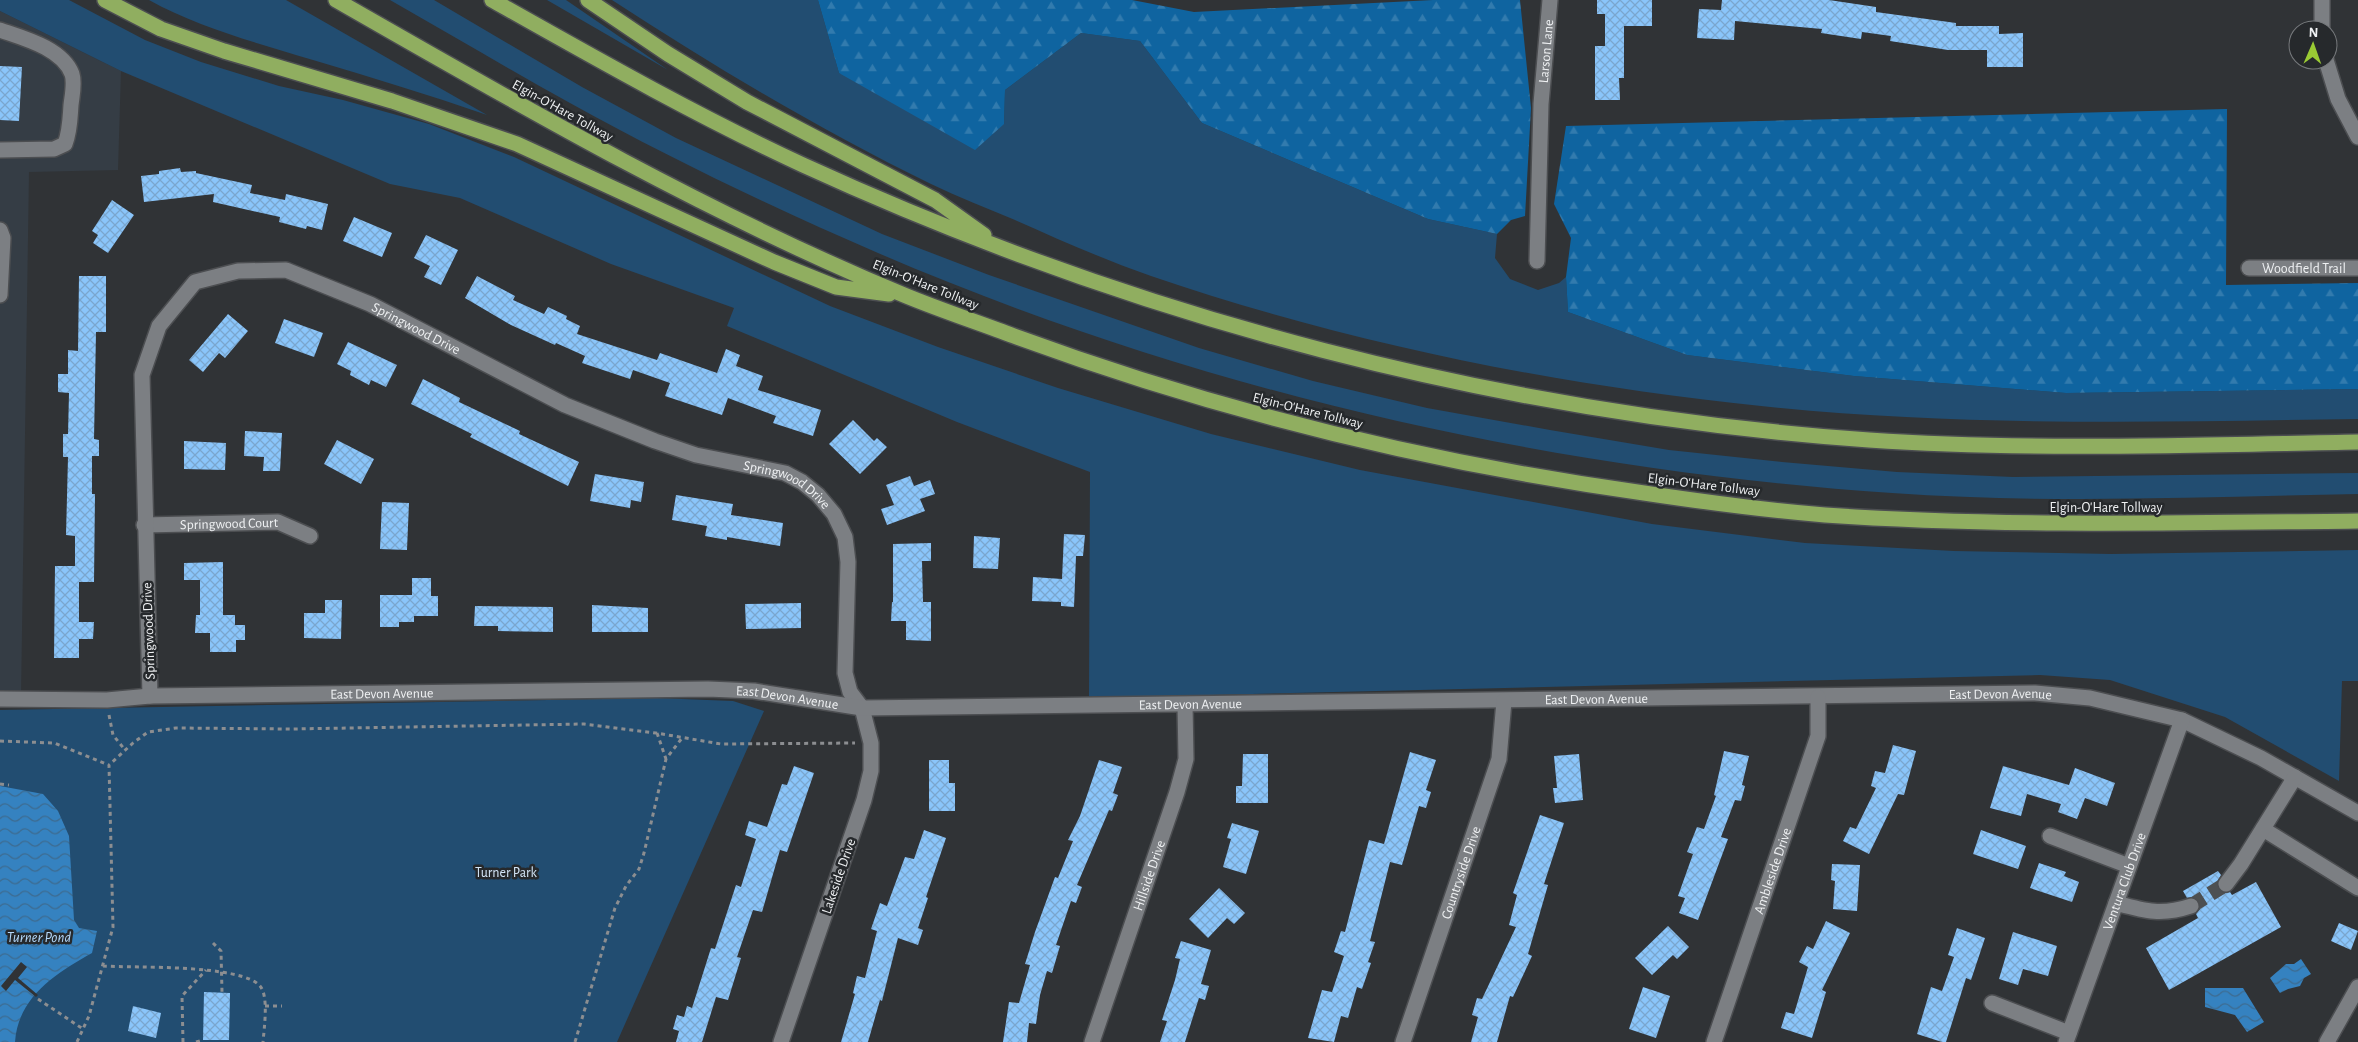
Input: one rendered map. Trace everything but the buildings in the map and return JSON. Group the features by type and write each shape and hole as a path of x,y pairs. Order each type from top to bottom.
{"highway":[{"path":"105,0 161,29 471,126 517,144 774,262 836,287 906,296"},
{"name":"Elgin-O'Hare Tollway","path":"336,0 527,109 683,193 906,296 1079,360 1267,417 1374,444 1572,483 1703,502 1819,514 1966,523 2122,524 2358,521"},
{"path":"492,0 645,87 721,125 830,176 1006,250 1127,293 1324,351 1445,380 1646,416 1818,435 1953,444 2051,447 2358,442"},
{"path":"588,0 668,54 747,102 935,200 1006,250"}],"street":[{"name":"Larson Lane","path":"1537,261 1541,104 1550,0"},
{"path":"2322,0 2322,20"},
{"path":"0,30 51,52 64,61 72,75 72,90 69,134 65,144 54,149 0,150"},
{"path":"2329,70 2338,99 2358,137"},
{"path":"0,230 4,238 0,295"},
{"name":"Woodfield Trail","path":"2249,268 2358,268"},
{"name":"Springwood Drive","path":"150,696 144,525 142,375 159,326 195,282 238,272 286,270 370,304 565,405 688,452 785,473 802,482 818,495 834,514 844,537 848,562 846,673 850,692 862,708"},
{"name":"Springwood Court","path":"144,525 278,522 310,536"},
{"name":"East Devon Avenue","path":"0,699 107,700 150,696 708,689 754,691 862,708 1818,698 2035,693 2090,698 2182,720 2216,734 2358,813"},
{"name":"Ambleside Drive","path":"1714,1042 1818,736 1818,698"},
{"name":"Countryside Drive","path":"1404,1042 1499,759 1504,701"},
{"name":"Hillside Drive","path":"1092,1042 1177,792 1186,759 1185,705"},
{"name":"Lakeside Drive","path":"781,1042 864,800 871,771 871,743 862,708"},
{"name":"Ventura Club Drive","path":"2068,1037 2182,720"},
{"path":"2226,884 2295,777"},
{"path":"2263,829 2358,888"},
{"path":"2050,836 2129,866"},
{"path":"2116,903 2153,913 2173,912 2191,906"},
{"path":"2327,1042 2358,988"},
{"path":"1992,1003 2068,1037"}],"path":[{"path":"107,700 110,727 125,750"},
{"path":"77,1042 103,966 113,927 110,765 148,732 176,728 291,729 584,724 721,744 871,743"},
{"path":"656,733 666,759"},
{"path":"575,1042 615,908 626,886 639,869 644,854 666,759 682,738"},
{"path":"0,741 54,743 110,765"},
{"path":"0,784 9,786"},
{"path":"213,943 221,951 222,992"},
{"path":"103,966 221,971 249,978 260,986 264,993 263,1042"},
{"path":"183,1042 182,996 206,970"},
{"path":"38,999 83,1029"},
{"path":"265,1006 282,1006"},
{"path":"196,1042 203,1040"}],"shaded area":[{"path":"0,11 121,71 118,170 29,172 21,697 0,697"}],"green space":[{"path":"0,0 69,0 145,40 201,62 279,86 343,100 429,124 514,157 830,306 938,347 1058,388 1211,434 1360,470 1652,524 1805,543 1954,551 2111,554 2358,550 2358,681 2342,681 2339,781 2225,717 2110,680 2040,675 1089,698 1090,472 957,422 727,326 734,308 611,264 460,198 390,184 121,71 0,11"},
{"path":"149,0 286,0 487,115 208,27"},
{"path":"390,0 434,0 582,87 676,138 882,234 989,275 1199,348 1313,381 1427,408 1669,450 1897,472 2013,477 2358,473 2358,494 2067,499 1892,493 1761,481 1631,465 1502,443 1375,416 1248,383 1123,345 999,302 878,253 761,200 645,143"},
{"path":"547,0 566,0 668,70"},
{"path":"612,0 818,0 839,73 1004,124 1005,90 1081,33 1140,41 1202,123 1428,219 1497,234 1495,258 1510,279 1538,290 1559,283 1566,277 1568,312 1687,355 1854,376 2066,393 2358,389 2358,419 2059,422 1835,413 1684,397 1606,386 1452,358 1376,341 1300,322 1151,276 1083,250 931,184 808,120"},
{"path":"818,0 1132,0 1194,12 1433,0 1520,0 1531,108 1525,216 1511,220 1497,234 1428,219 1202,123 1140,41 1081,33 1005,90 1004,124 975,150 839,73"},
{"path":"2227,109 2226,285 2358,283 2358,389 2066,393 1854,376 1687,355 1568,312 1566,277 1571,238 1554,204 1566,126"},
{"name":"Turner Park","path":"656,698 733,701 764,711 617,1042 0,1042 0,710"}],"water":[{"name":"Turner Pond","path":"0,786 43,794 58,811 69,836 74,920 79,928 97,931 92,953 53,978 31,999 23,1012 15,1042 0,1042"},
{"path":"2301,959 2311,974 2304,978 2300,986 2280,993 2270,978 2286,964 2294,964"},
{"path":"2205,988 2243,988 2264,1022 2247,1032 2235,1015 2205,1007"}],"pier":[{"path":"21,962 27,967 18,978 38,995 36,997 15,980 6,991 1,986"}],"tunnel":[{"path":"2191,906 2226,884"}]}
